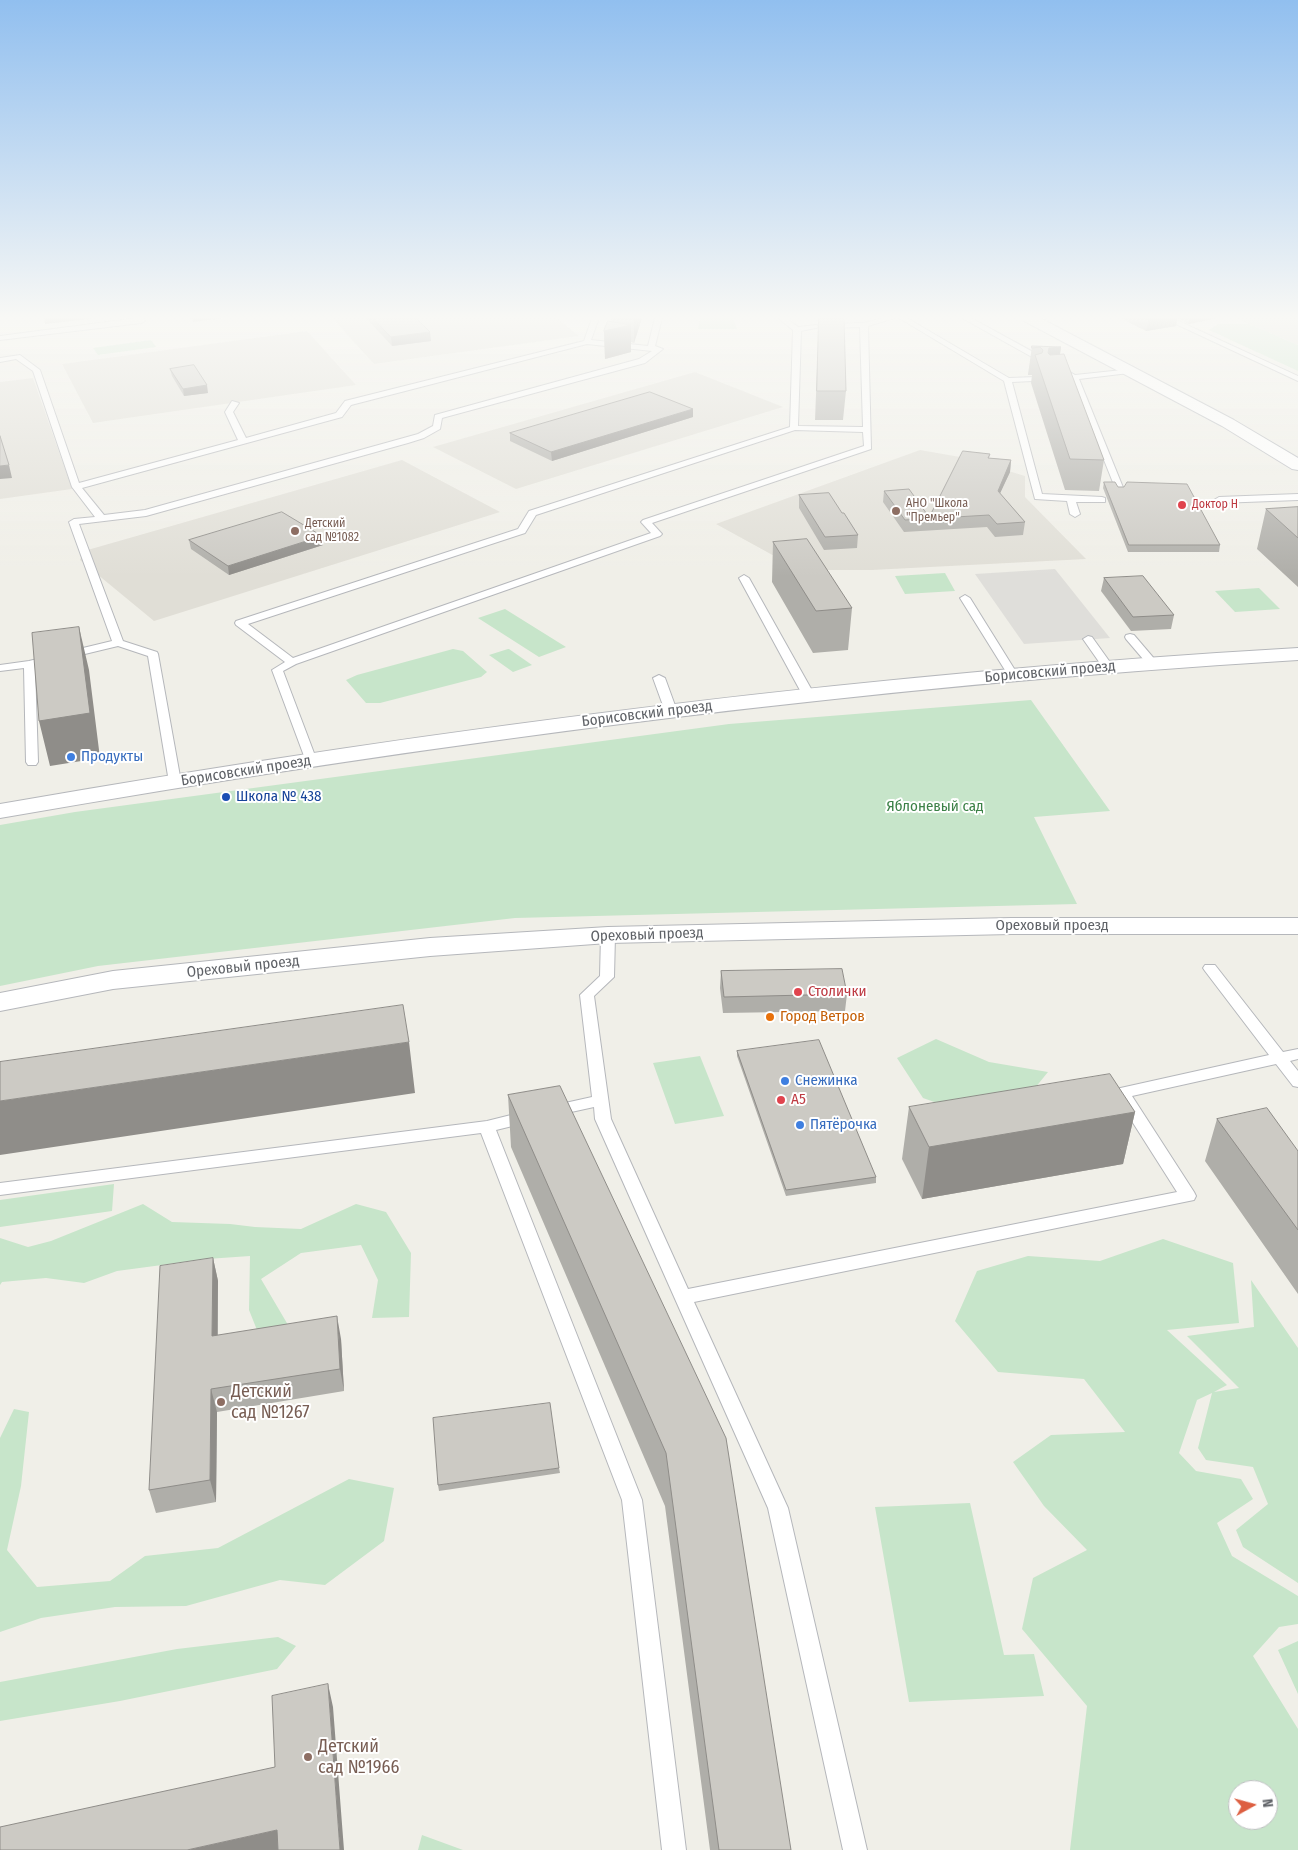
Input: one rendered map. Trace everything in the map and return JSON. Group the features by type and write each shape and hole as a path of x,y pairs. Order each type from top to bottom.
{"street":[{"path":"1193,404 1298,465"},
{"name":"Борисовский проезд","path":"0,810 466,737 808,694 1108,667 1298,654"},
{"name":"Ореховый проезд","path":"0,1002 123,979 430,947 608,935 1011,926 1298,926"}],"lane":[{"path":"48,404 76,487 102,519"},
{"path":"234,404 229,412 243,441"},
{"path":"76,487 339,415 347,404"},
{"path":"118,643 74,522 146,512 405,441 421,436 437,427 438,417 484,404"},
{"path":"794,428 795,404"},
{"path":"311,761 277,670 292,662 657,534 646,522 868,447 866,404"},
{"path":"1014,404 1038,498 1102,500"},
{"path":"1086,404 1120,490"},
{"path":"292,662 240,624 522,530 532,514 794,428 867,430"},
{"path":"1219,500 1298,497"},
{"path":"1070,499 1075,514"},
{"path":"744,578 808,694"},
{"path":"965,598 1013,675"},
{"path":"1130,637 1154,664"},
{"path":"1088,640 1108,667"},
{"path":"0,668 29,664 118,643 153,654 176,782"},
{"path":"29,664 32,762"},
{"path":"659,678 671,711"},
{"path":"608,935 608,978 587,995 603,1119 778,1508 855,1850"},
{"path":"1210,968 1298,1082"},
{"path":"683,1297 1188,1196 1122,1094 1298,1054"},
{"path":"0,1189 487,1127 601,1100"},
{"path":"487,1127 632,1500 674,1850"}],"shaded area":[{"path":"0,404 42,404 72,489 0,499"},
{"path":"83,404 222,404 93,423"},
{"path":"582,404 776,404 783,407 516,489 433,447"},
{"name":"АНО \"Школа \"Премьер\"","path":"920,450 966,458 1025,476 1025,497 1086,559 872,570 822,570 787,563 716,524"},
{"name":"Детский сад №1082","path":"402,460 500,512 154,621 80,560 84,551"},
{"path":"1055,569 1110,638 1024,644 975,574"}],"green space":[{"path":"945,573 955,591 905,594 895,576"},
{"path":"1259,588 1280,609 1235,612 1215,591"},
{"path":"505,609 566,647 539,657 478,618"},
{"path":"453,649 463,651 487,672 481,677 380,703 366,703 346,680 357,675"},
{"path":"509,649 532,665 513,672 489,655"},
{"name":"Яблоневый сад","path":"1031,700 1110,811 1034,817 1077,904 515,918 98,966 0,986 0,825 75,812 729,724"},
{"path":"936,1039 989,1062 1048,1072 1026,1099 957,1110 923,1098 897,1058"},
{"path":"700,1056 724,1116 675,1124 653,1063"},
{"path":"114,1184 112,1211 0,1227 0,1200"},
{"path":"143,1204 172,1222 301,1229 356,1204 386,1212 411,1253 409,1317 372,1318 378,1280 361,1245 301,1253 261,1279 291,1330 259,1335 249,1310 250,1256 207,1259 117,1271 84,1283 46,1278 2,1282 0,1285 0,1238 28,1247 51,1241"},
{"path":"1163,1239 1233,1263 1239,1323 1167,1330 1227,1385 1214,1392 1239,1388 1187,1336 1254,1327 1251,1280 1298,1348 1298,1583 1243,1547 1236,1530 1268,1504 1253,1467 1206,1460 1198,1448 1212,1393 1197,1400 1179,1453 1196,1471 1241,1479 1253,1499 1217,1523 1232,1556 1298,1596 1298,1624 1279,1627 1253,1656 1298,1729 1298,1850 1070,1850 1087,1706 1022,1629 1033,1578 1087,1550 1044,1506 1013,1462 1051,1435 1125,1432 1084,1379 998,1372 955,1321 977,1271 1028,1256 1100,1261"},
{"path":"14,1409 29,1412 21,1486 7,1550 37,1587 110,1581 145,1556 218,1548 349,1479 394,1488 384,1541 325,1585 280,1580 186,1606 115,1607 41,1618 0,1632 0,1438"},
{"path":"970,1503 1004,1655 1034,1654 1044,1696 909,1702 875,1507"},
{"path":"278,1637 296,1646 277,1669 120,1701 0,1721 0,1682 177,1649"},
{"path":"1298,1641 1298,1694 1278,1650"},
{"path":"422,1835 463,1850 418,1850"}],"building":[{"path":"608,404 681,404 693,409 551,452 510,433"},
{"path":"1052,404 1083,404 1104,460 1070,459"},
{"path":"0,436 9,465 0,466"},
{"path":"963,451 990,454 988,458 1011,460 998,491 1025,522 997,524 989,515 905,520 884,491 909,489 929,517"},
{"path":"1104,482 1115,482 1118,487 1124,487 1127,482 1187,484 1220,545 1129,545"},
{"path":"829,493 858,535 825,537 799,495"},
{"path":"1298,507 1298,538 1266,509"},
{"path":"282,512 322,536 228,566 189,540"},
{"path":"807,539 852,608 816,611 773,542"},
{"path":"1143,576 1174,615 1133,617 1104,578"},
{"path":"79,627 90,713 39,721 32,633"},
{"path":"842,969 847,994 724,997 721,971"},
{"path":"403,1005 409,1042 0,1101 0,1062"},
{"path":"819,1040 876,1177 786,1190 737,1051"},
{"path":"1110,1074 1135,1112 929,1147 909,1107"},
{"path":"560,1086 726,1438 791,1850 719,1850 666,1453 508,1095"},
{"path":"1267,1108 1298,1151 1298,1230 1217,1119"},
{"name":"Детский сад №1267","path":"213,1258 212,1336 337,1316 340,1369 211,1389 210,1480 149,1490 160,1266"},
{"path":"550,1403 559,1468 438,1485 433,1418"},
{"name":"Детский сад №1966","path":"328,1684 340,1850 278,1850 277,1830 187,1850 0,1850 0,1827 275,1767 272,1696"}],"place":[{"name":"Доктор Н","path":"1182,505"},
{"name":"АНО \"Школа \"Премьер\"","path":"896,511"},
{"name":"Детский сад №1082","path":"295,531"},
{"name":"Продукты","path":"71,757"},
{"name":"Школа № 438","path":"226,797"},
{"name":"Столички","path":"798,992"},
{"name":"Город Ветров","path":"770,1017"},
{"name":"Снежинка","path":"785,1081"},
{"name":"А5","path":"781,1100"},
{"name":"Пятёрочка","path":"800,1125"},
{"name":"Детский сад №1267","path":"221,1402"},
{"name":"Детский сад №1966","path":"308,1757"}]}
